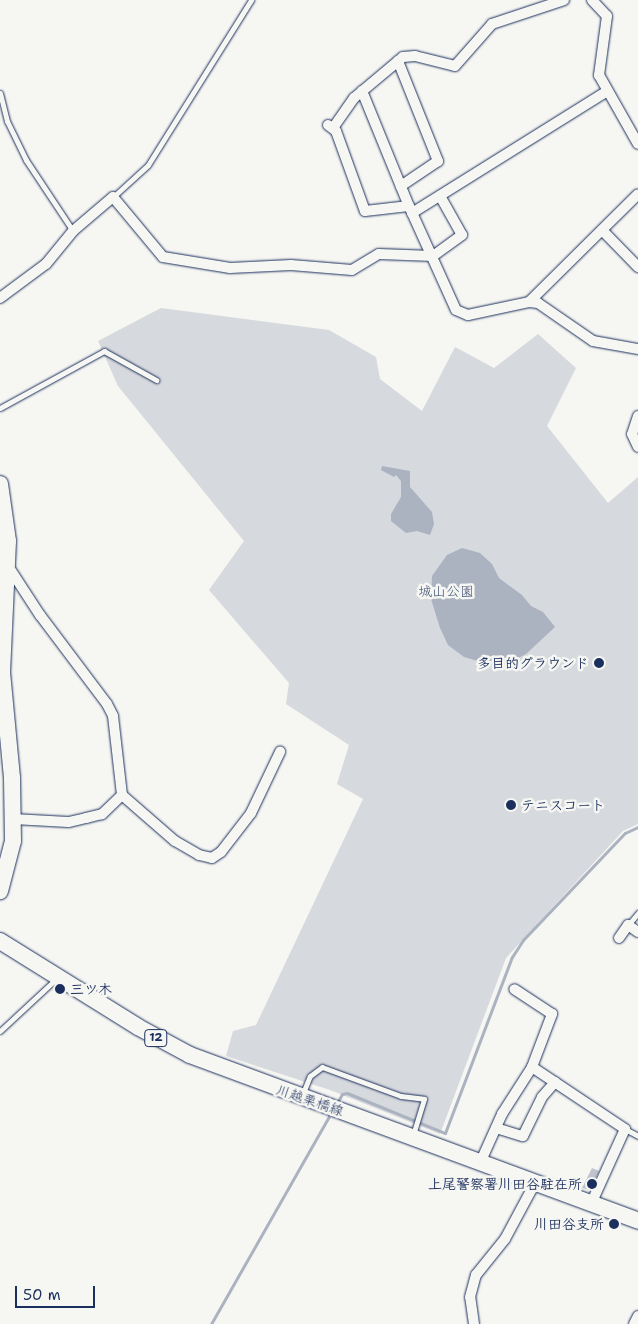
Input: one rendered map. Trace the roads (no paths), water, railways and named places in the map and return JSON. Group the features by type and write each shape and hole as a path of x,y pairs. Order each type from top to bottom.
{"main road":[{"path":"0,484 8,566 2,672 13,818 8,871 0,891"},
{"name":"川越栗橋線","path":"0,941 190,1055 638,1221"}],"street":[{"path":"564,0 492,24 455,66 415,56 406,56 362,91 331,126 365,211 410,210 440,196 606,92"},
{"path":"592,0 607,16 599,69 606,92 638,144"},
{"path":"398,61 438,161 401,186"},
{"path":"362,91 410,210 433,256 456,310 468,315 529,302 544,305 593,341 638,348"},
{"path":"529,302 638,194"},
{"path":"0,298 46,264 73,231 113,197 164,257 230,268 291,265 352,270 379,254 433,256 462,235 440,196"},
{"path":"602,230 638,267"},
{"path":"638,416 632,434 638,447"},
{"path":"8,566 107,704 112,716 122,795 175,840 199,855 212,858 221,852 251,813 280,752"},
{"path":"13,818 68,822 102,814 122,795"},
{"path":"619,938 628,925 638,932"},
{"path":"480,1163 496,1128 532,1067 552,1014 514,989"},
{"path":"532,1067 625,1129 591,1204"},
{"path":"496,1128 523,1136 542,1097 556,1082"},
{"path":"474,1324 470,1297 476,1275 506,1239 535,1183"},
{"path":"634,1324 638,1316"}],"lane":[{"path":"113,197 148,165 251,0"},
{"path":"0,93 7,121 26,160 73,231"},
{"path":"0,408 104,351 156,380"},
{"path":"628,925 638,913"},
{"path":"0,1031 58,977"},
{"path":"302,1097 310,1076 322,1067 401,1096 424,1099 412,1137"},
{"path":"625,1129 638,1136"}],"waterway":[{"path":"337,1103 342,1094 347,1093 445,1133 512,957 523,940 625,833 638,827"},
{"path":"211,1324 331,1113"}],"place":[{"name":"多目的グラウンド","path":"599,663"},
{"name":"テニスコート","path":"511,805"},
{"name":"三ツ木","path":"60,989"},
{"name":"上尾警察署川田谷駐在所","path":"592,1184"},
{"name":"川田谷支所","path":"614,1224"}],"park label":[{"name":"城山公園","path":"446,591"}]}
